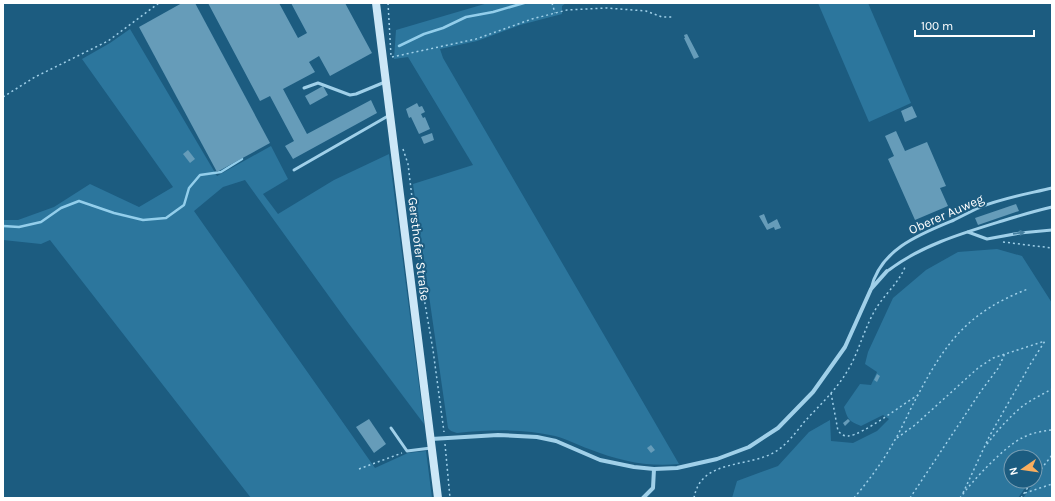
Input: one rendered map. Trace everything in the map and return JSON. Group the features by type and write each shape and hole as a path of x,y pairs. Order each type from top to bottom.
{"main road":[{"name":"Gersthofer Straße","path":"376,3 438,498"}],"street":[{"name":"Oberer Auweg","path":"432,443 444,438 498,435 537,437 556,441 600,460 626,466 654,469 678,468 717,459 749,447 778,428 813,392 845,347 871,289 888,271"},
{"path":"643,498 652,488 654,469"}],"lane":[{"path":"304,88 318,83 350,95 386,82"},
{"path":"294,170 390,116"},
{"name":"Oberer Auweg","path":"871,289 873,278 883,263 894,251 919,235 979,208 1007,199 1052,188"},
{"path":"888,271 908,257 926,248 968,232 1034,211 1052,207"},
{"path":"968,232 987,239 1020,233 1052,230"},
{"path":"391,428 407,451 432,443"}],"path":[{"path":"3,97 35,77 108,41 159,3"},
{"path":"388,3 392,57"},
{"path":"552,3 555,13"},
{"path":"383,58 476,39 532,19 581,8 646,11 662,17 674,17"},
{"path":"401,143 408,164 424,298 433,350 450,498"},
{"path":"987,239 1052,248"},
{"path":"854,498 876,471 896,438 940,356 955,336 980,313 1011,295 1028,289"},
{"path":"896,438 915,425 978,368 993,358 1045,341 1006,405 960,498"},
{"path":"910,498 981,390 999,367 1005,354"},
{"path":"985,447 1001,426 1012,415 1025,404 1052,389"},
{"path":"831,392 838,431 842,435 849,436 868,427 918,395"},
{"path":"963,493 1012,444 1032,434 1052,430"},
{"path":"359,469 407,451"},
{"path":"1043,467 1052,455"},
{"path":"1025,492 1052,484"},
{"path":"1021,498 1027,489"}],"shaded area":[{"path":"488,3 566,3 562,6 562,14 520,25 477,41 440,49 443,58 679,464 655,465 622,460 559,437 543,433 506,430 457,433 448,428 413,184 473,165 408,57 394,59 396,30"},
{"path":"818,3 868,3 911,103 869,122"},
{"path":"130,29 217,176 271,146 288,179 263,194 278,214 334,180 389,154 424,424 349,324 245,180 223,187 194,211 375,468 408,453 426,451 432,498 251,498 50,240 41,244 3,240 3,220 18,220 54,207 90,184 139,207 173,187 82,59 110,43"},
{"path":"997,249 1022,256 1052,303 1052,498 1023,498 1029,489 1043,489 1043,449 1003,449 1003,489 1024,489 1018,498 732,498 737,481 778,466 809,432 830,420 831,441 853,443 877,431 889,419 883,415 861,426 850,420 844,407 860,384 871,385 877,372 865,364 868,352 893,298 926,270 958,252"}],"building":[{"path":"182,3 195,3 270,143 217,172 139,27"},
{"path":"208,3 279,3 298,38 307,33 291,3 345,3 372,53 330,76 319,56 309,62 315,72 283,89 307,134 371,100 377,113 293,159 285,146 294,141 270,96 260,101"},
{"path":"687,34 699,57 694,59 684,38 684,35"},
{"path":"323,86 328,95 310,105 305,96"},
{"path":"417,103 419,107 422,106 425,112 421,114 423,118 425,117 430,129 419,134 411,117 409,118 406,109"},
{"path":"912,106 917,117 905,122 901,111"},
{"path":"896,131 905,151 927,142 946,186 940,188 948,206 915,220 888,159 894,156 885,136"},
{"path":"432,133 434,140 424,144 421,137"},
{"path":"188,150 195,159 190,163 183,154"},
{"path":"1016,204 1019,211 978,225 975,218"},
{"path":"764,214 768,224 777,219 781,228 775,230 774,227 767,230 759,216"},
{"path":"877,374 880,376 877,382 874,380"},
{"path":"369,419 386,444 374,453 356,427"},
{"path":"848,419 850,421 845,426 843,423"},
{"path":"651,445 655,450 651,453 647,448"}],"waterway":[{"path":"399,46 466,17 493,12 524,3"},
{"path":"3,226 19,227 41,222 61,208 79,201 114,213 143,220 166,218 184,205 189,188 200,175 221,172 242,159"}]}
